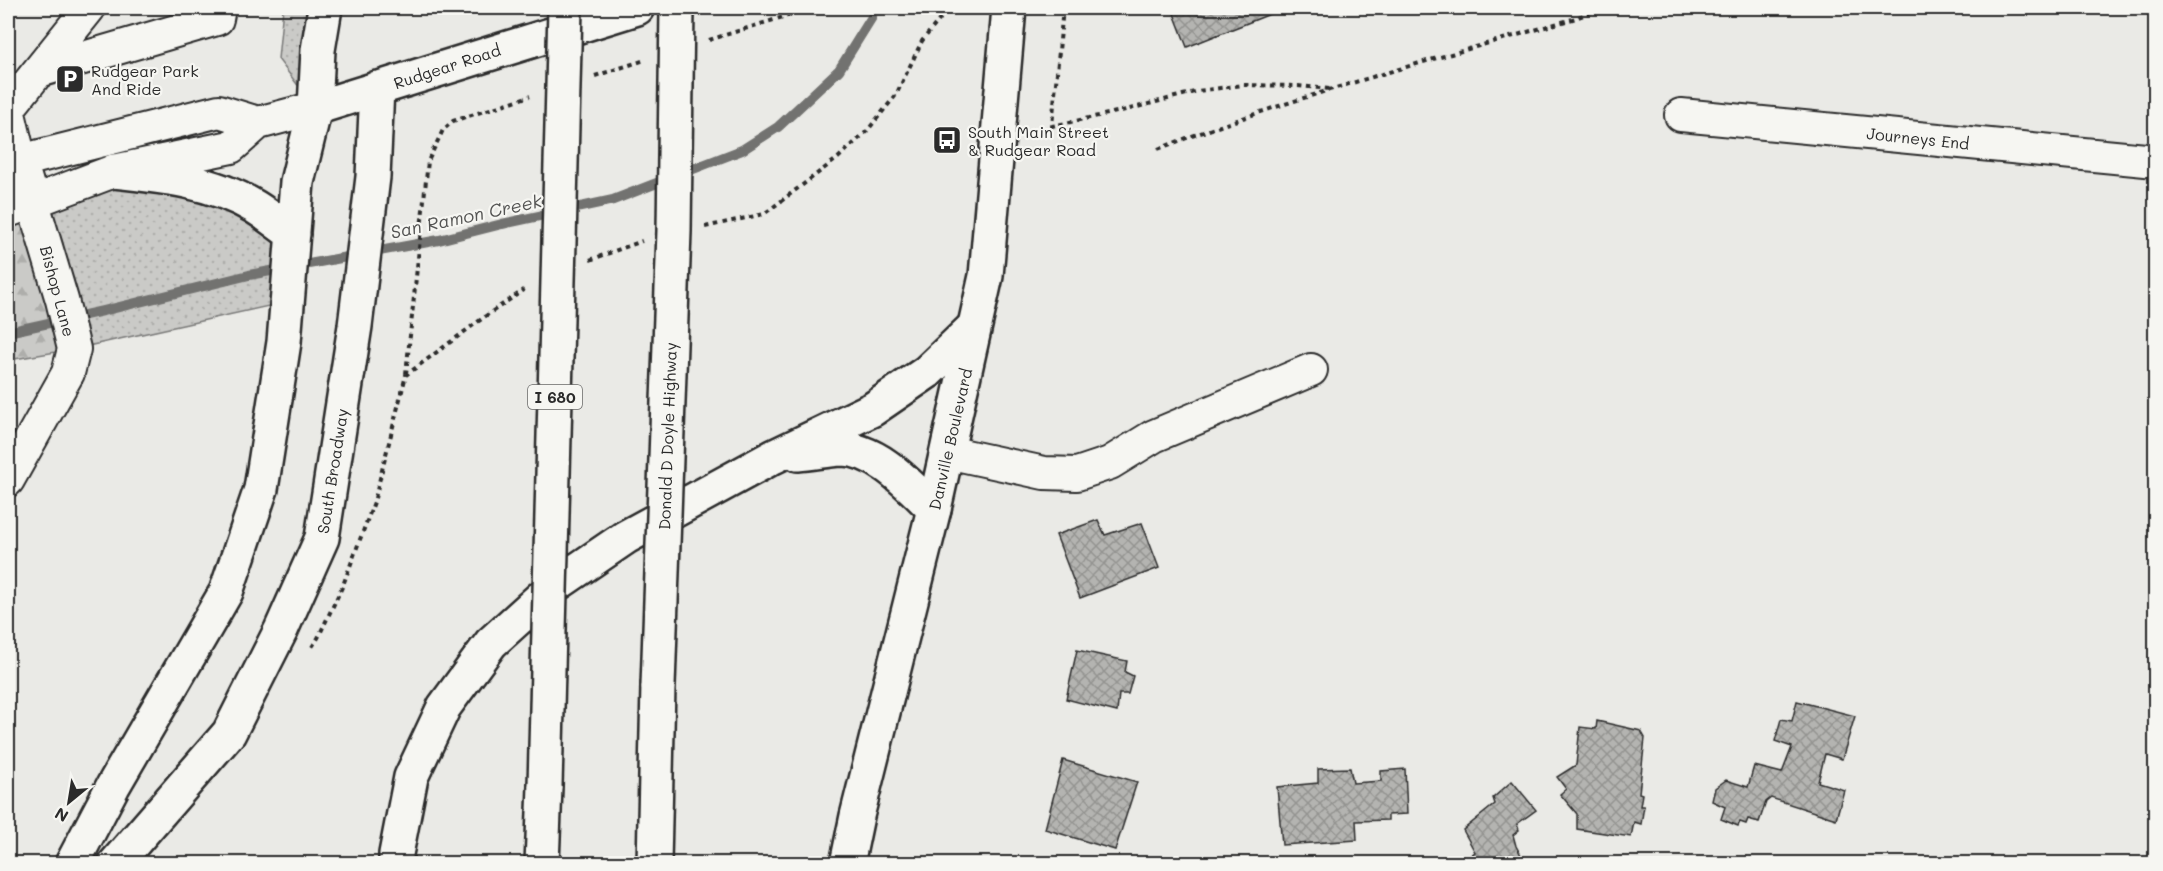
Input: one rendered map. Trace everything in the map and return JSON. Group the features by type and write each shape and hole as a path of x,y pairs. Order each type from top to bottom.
{"main road":[{"path":"72,864 113,786 226,592 261,489 284,342 297,182 315,108 318,50 325,8"},
{"name":"I 680","path":"542,864 565,8"},
{"name":"Rudgear Road","path":"315,108 637,8"},
{"name":"Donald D Doyle Highway","path":"654,864 674,231 677,8"},
{"name":"Danville Boulevard","path":"847,864 934,510 986,276 1009,8"},
{"name":"South Broadway","path":"115,864 229,733 295,599 322,538 355,326 373,177 377,88"},
{"path":"114,171 162,176 220,190 256,208 293,234"},
{"path":"396,864 411,777 444,707 492,643 554,586 626,537 773,457 873,409 927,372 973,328"},
{"path":"773,457 843,449 870,457 895,471 934,510"}],"street":[{"path":"39,71 89,8"},
{"path":"39,71 218,19 219,8"},
{"name":"Bishop Lane","path":"8,480 68,373 74,349 62,300 20,207 14,162 8,109 39,71"},
{"name":"Rudgear Road","path":"20,207 114,171 231,147 258,123 315,108"},
{"path":"14,162 219,111 258,123"},
{"name":"Journeys End","path":"1681,115 2156,161"},
{"path":"947,452 1044,473 1077,474 1110,463 1154,436 1311,370"}],"path":[{"path":"700,43 812,8"},
{"path":"1064,8 1052,126 1198,91 1243,85 1298,86 1333,90"},
{"path":"1158,149 1333,90 1576,18 1601,8"},
{"path":"588,78 655,57"},
{"path":"406,375 428,160 443,130 453,121 532,96"}],"green space":[{"path":"283,8 325,8 315,108 278,59"},
{"path":"162,176 293,234 287,302 74,349 33,203"},
{"path":"33,203 74,349 8,360 8,211"}],"building":[{"path":"1182,8 1273,8 1275,12 1187,47 1173,11"},
{"path":"1098,520 1105,535 1142,523 1159,568 1080,598 1056,535"},
{"path":"1077,650 1127,661 1125,672 1133,676 1128,694 1119,694 1117,712 1066,699"},
{"path":"1797,701 1855,716 1842,759 1825,754 1818,782 1844,790 1836,819 1771,798 1766,802 1759,822 1748,819 1746,824 1740,822 1738,826 1721,819 1725,807 1712,801 1715,788 1726,780 1748,787 1754,766 1782,773 1792,747 1775,741 1781,719 1792,721"},
{"path":"1597,721 1641,731 1645,738 1639,793 1642,794 1640,806 1644,806 1641,824 1634,822 1631,837 1577,829 1577,814 1560,794 1566,789 1557,777 1576,765 1580,727 1596,729"},
{"path":"1063,760 1137,782 1115,850 1045,829"},
{"path":"1350,768 1353,783 1381,781 1381,771 1405,769 1407,814 1388,815 1388,820 1356,821 1357,840 1282,845 1277,787 1318,783 1318,769"},
{"path":"1512,781 1536,810 1517,824 1519,830 1513,835 1526,864 1465,864 1463,861 1475,852 1463,830 1495,804 1493,798"}],"waterway":[{"name":"San Ramon Creek","path":"8,332 249,275 439,240 613,200 742,150 778,127 839,70 872,17"}],"place":[{"name":"Rudgear Park And Ride","path":"70,79"},
{"name":"South Main Street & Rudgear Road","path":"947,140"}]}
